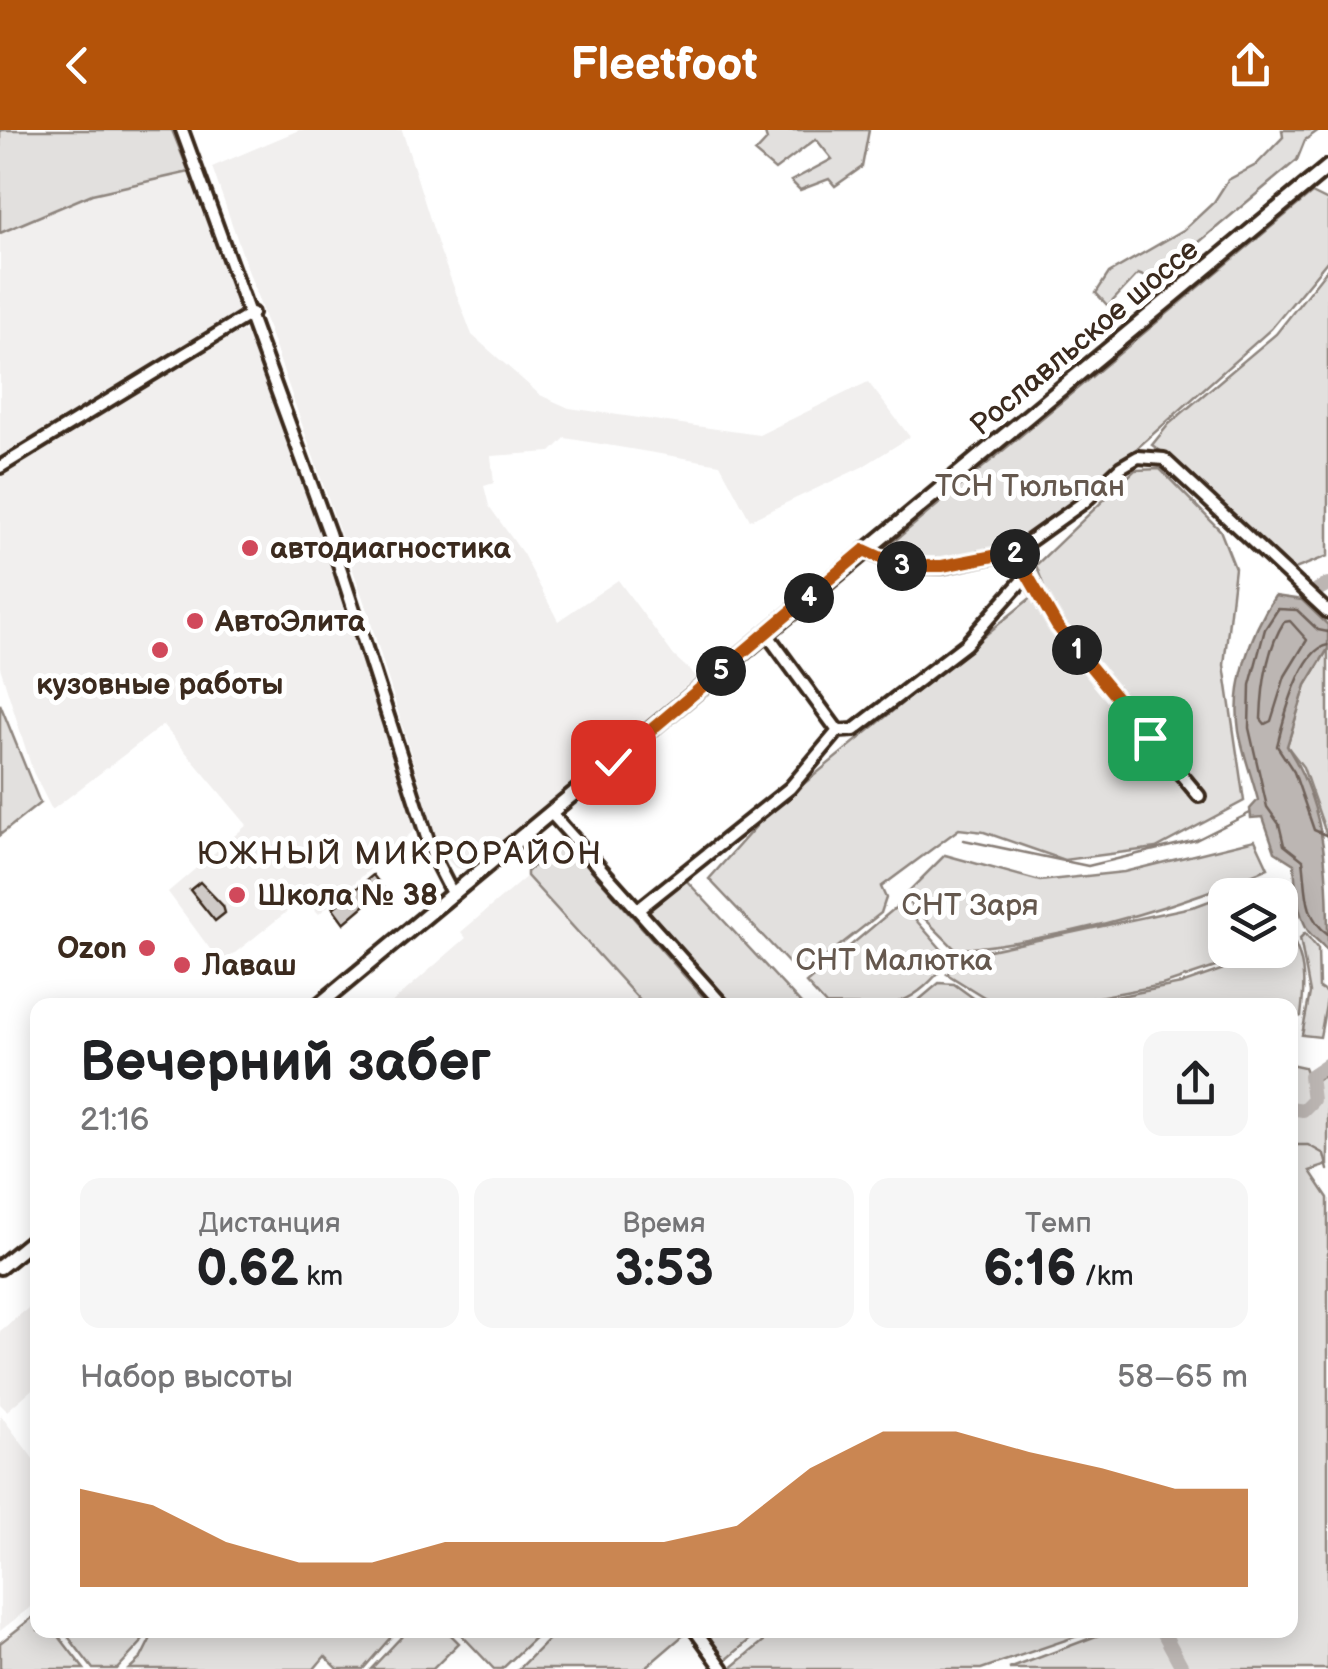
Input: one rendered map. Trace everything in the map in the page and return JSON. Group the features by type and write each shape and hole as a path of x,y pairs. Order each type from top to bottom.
{"main road":[{"name":"Рославльское шоссе","path":"327,998 1328,167"},
{"path":"0,1267 30,1243"}],"street":[{"path":"182,130 252,313 358,616 434,856 453,894"},
{"path":"0,467 252,313"},
{"path":"864,550 899,566 942,566 1014,552 1084,502 1138,456 1164,459 1328,612"},
{"path":"1014,552 1057,626 1198,796"},
{"path":"639,908 790,788 838,731 854,730 966,644 1027,575"},
{"path":"767,634 838,731"},
{"path":"551,813 717,998"},
{"path":"701,1638 723,1669"}],"shaded area":[{"path":"299,130 402,130 440,251 472,335 540,395 569,408 759,435 868,382 910,437 862,467 750,520 720,464 565,438 551,452 491,456 494,483 484,486 489,506 523,554 558,621 618,580 674,656 697,677 467,870 455,868 441,852 367,610 212,167"},
{"path":"189,172 243,316 0,467 0,233 92,194"},
{"path":"236,332 252,332 417,828 319,914 304,898 221,964 168,892 247,825 163,725 52,810 33,772 0,667 0,478 173,366"},
{"path":"527,876 638,998 397,998 466,938 461,932"},
{"path":"30,1307 30,1391 7,1411 0,1404 0,1331"},
{"path":"0,1414 30,1455 30,1607 0,1631"}],"green space":[{"path":"0,130 172,130 189,172 92,194 0,233"},
{"path":"764,130 869,130 862,167 835,186 829,179 800,190 791,181 832,159 816,139 775,170 755,153 767,140"},
{"path":"1282,130 1319,130 1305,140 1297,160 1154,280 1138,274 1108,306 1096,293 1109,273 1185,229 1214,202 1228,180 1256,165 1283,137"},
{"name":"ТСН Тюльпан","path":"1312,193 1328,201 1328,260 1271,329 1052,524 999,554 906,561 886,548"},
{"name":"ТСН Тюльпан","path":"1328,268 1328,556 1290,571 1186,469 1152,445 1169,424 1276,334"},
{"path":"1160,469 1220,530 1235,568 1224,665 1244,801 1156,848 1064,860 984,832 959,829 881,887 886,898 881,913 801,976 709,879 767,814 1044,587 1036,565 1135,470"},
{"path":"1328,649 1328,839 1303,767 1287,746 1306,685"},
{"path":"0,704 40,803 0,835"},
{"path":"563,838 704,998 638,998 527,872"},
{"name":"СНТ Заря","path":"1255,840 1268,868 1243,878 1208,878 1208,891 1115,921 956,950 903,897 945,855 1040,881 1124,872"},
{"path":"685,879 796,998 716,998 640,913"},
{"name":"СНТ Заря","path":"1208,901 1208,968 1213,968 1162,985 1093,998 986,998 947,974 967,955"},
{"name":"СНТ Малютка","path":"901,903 950,959 909,998 820,998 806,983"},
{"path":"1305,933 1318,949 1319,988 1328,994 1320,1037 1302,1035 1310,993 1300,938"},
{"path":"1298,951 1303,970 1298,1017 1298,998 1110,998 1181,984 1227,968 1298,968"},
{"path":"939,983 954,984 973,998 921,998"},
{"path":"1298,1066 1304,1067 1310,1082 1328,1075 1328,1165 1310,1171 1328,1198 1328,1669 1009,1669 1091,1638 1298,1638"},
{"path":"30,1619 30,1638 60,1638 84,1669 0,1669 0,1643"},
{"path":"69,1638 143,1638 117,1669 93,1669"},
{"path":"151,1638 390,1638 363,1669 338,1669 325,1656 314,1669 129,1669 141,1658"},
{"path":"400,1638 454,1638 459,1643 433,1669 371,1669"},
{"path":"465,1638 535,1638 502,1669 494,1669"},
{"path":"550,1638 680,1638 644,1669 519,1669"},
{"path":"708,1638 752,1638 724,1662"},
{"path":"767,1638 1072,1638 981,1669 730,1669"}],"water":[{"path":"1275,596 1302,600 1328,625 1328,649 1306,685 1287,746 1301,770 1318,820 1326,871 1328,954 1303,921 1294,864 1275,852 1263,817 1251,818 1250,809 1258,800 1239,731 1238,696 1245,660"}],"building":[{"path":"373,875 384,889 344,923 333,908"},
{"path":"200,882 223,906 225,913 215,921 190,890"}],"waterway":[{"path":"1317,590 1328,584"},
{"path":"964,840 1088,866 1196,840 1250,813"},
{"path":"1298,1109 1303,1110 1313,1100 1310,1076 1328,1064"},
{"path":"1298,1145 1308,1145 1324,1154 1328,1170"},
{"path":"1166,1638 1183,1669"}],"place":[{"name":"автодиагностика","path":"250,548"},
{"name":"АвтоЭлита","path":"195,621"},
{"name":"кузовные работы","path":"160,650"},
{"name":"Школа № 38","path":"237,895"},
{"name":"Ozon","path":"147,948"},
{"name":"Лаваш","path":"182,965"}],"district":[{"name":"ЮЖНЫЙ МИКРОРАЙОН","path":"400,853"}],"route":[{"path":"613,762 864,550 899,566 942,566 1014,552 1057,626 1150,738"}]}
